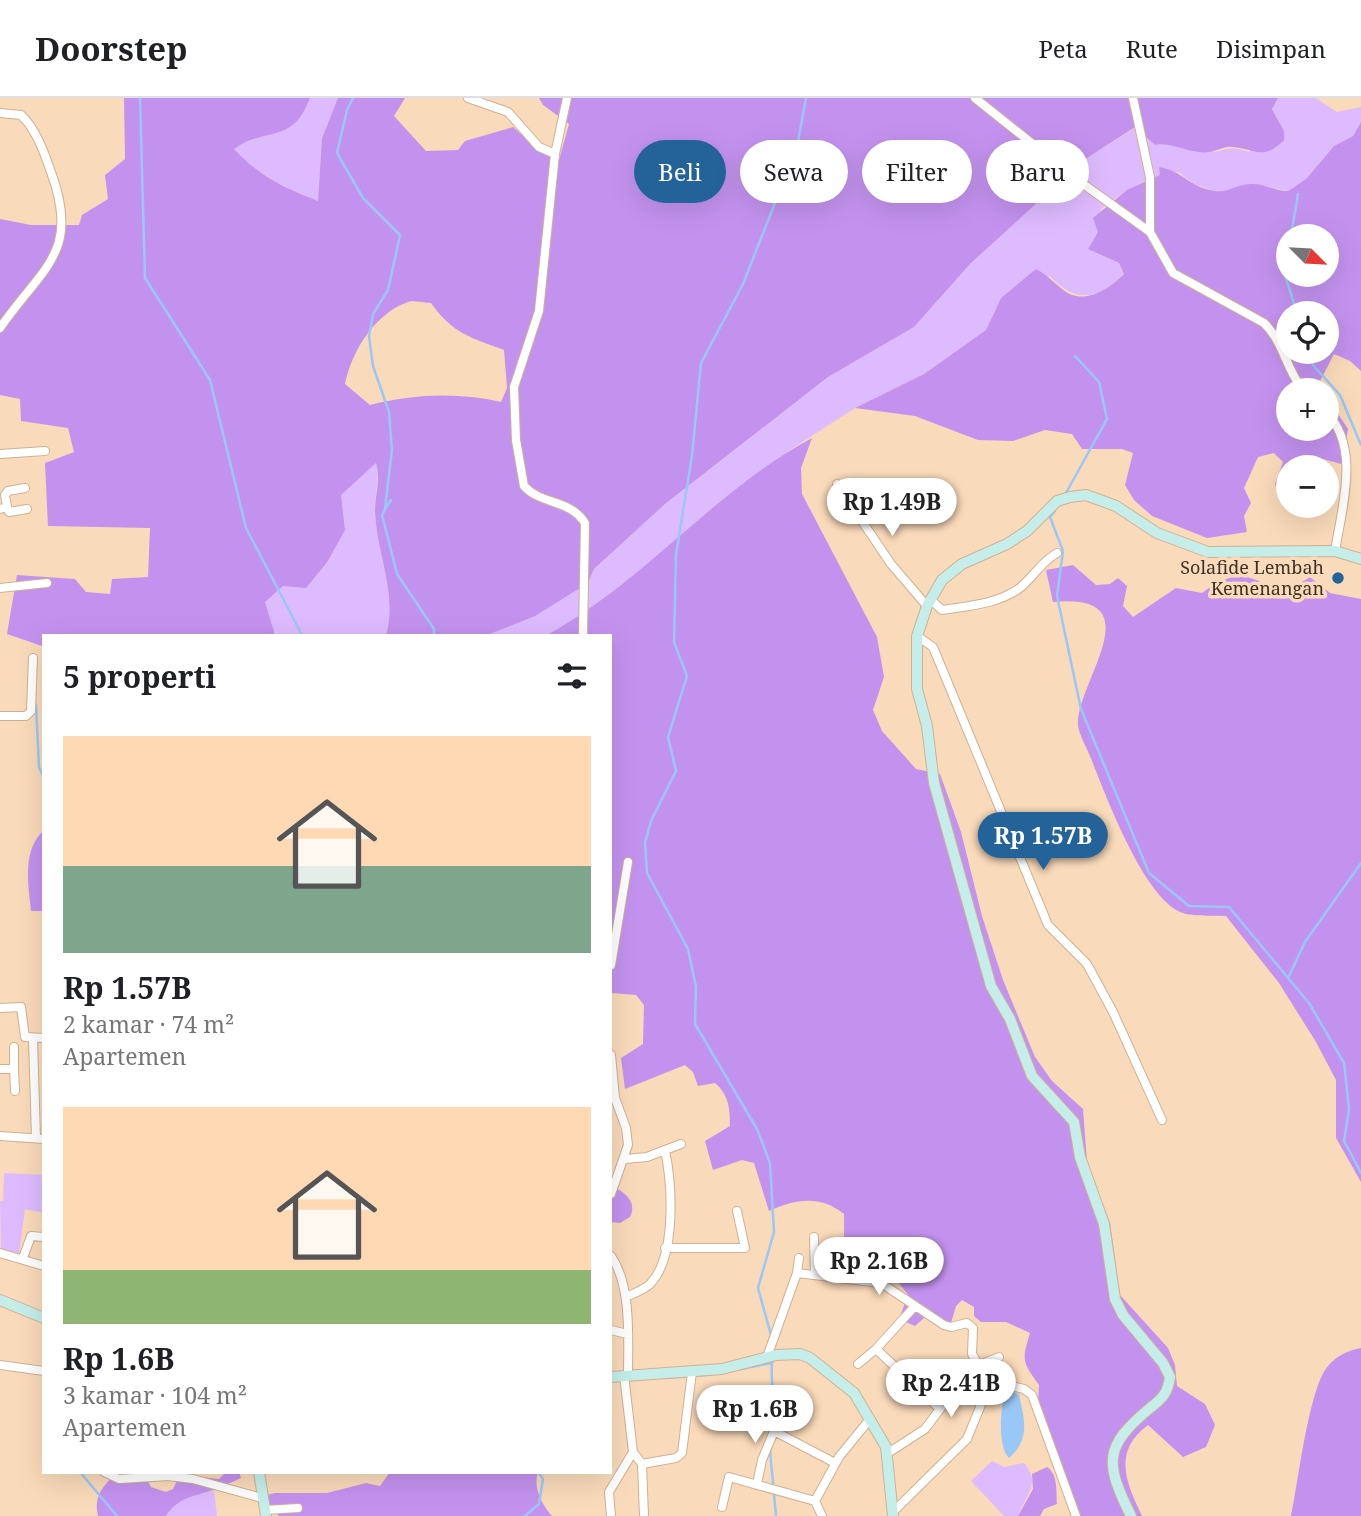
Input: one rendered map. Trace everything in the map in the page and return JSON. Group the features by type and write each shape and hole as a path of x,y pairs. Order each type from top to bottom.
{"street":[{"path":"468,98 480,104 496,102 539,147 555,153"},
{"path":"567,98 555,153 540,311 518,369 514,411 524,486 529,492 578,512 585,523 583,634"},
{"path":"975,98 1079,181 1150,232 1173,273 1256,318 1272,330 1286,365 1295,378"},
{"path":"1133,98 1150,177 1150,232"},
{"path":"0,113 21,115 32,130 54,180 64,215 62,235 53,259 0,328"},
{"path":"1335,551 1348,460 1339,426"},
{"path":"0,454 45,451"},
{"path":"838,484 891,564 929,603 942,610 987,602 1020,587 1041,563 1057,553"},
{"path":"25,488 6,493 4,508 9,512 27,509"},
{"path":"1131,1516 1115,1483 1114,1451 1122,1434 1165,1396 1170,1377 1163,1363 1123,1315 1115,1299 1104,1224 1080,1157 1074,1122 1032,1076 1010,1019 991,986 934,783 927,726 917,689 917,636 929,603 942,580 962,564 1007,544 1027,531 1056,501 1070,497 1086,495 1116,506 1157,533 1209,552 1335,551 1361,559"},
{"path":"0,589 47,583"},
{"path":"917,636 933,647 1048,925 1087,964 1113,1012 1162,1121"},
{"path":"0,716 26,716 31,712 33,658"},
{"path":"612,959 628,862"},
{"path":"0,1008 21,1007 25,1037 42,1038"},
{"path":"0,1136 40,1138 40,1068 33,1038"},
{"path":"14,1047 15,1091"},
{"path":"612,1066 615,1098 628,1136 625,1159 612,1192"},
{"path":"0,1069 14,1069"},
{"path":"625,1159 647,1157 681,1144"},
{"path":"626,1297 649,1285 665,1248 672,1187 665,1150"},
{"path":"665,1248 744,1248 737,1211"},
{"path":"23,1258 32,1236 42,1237"},
{"path":"814,1237 815,1274"},
{"path":"0,1253 42,1265"},
{"path":"612,1258 617,1265 626,1297 625,1377 633,1452 642,1464 644,1516"},
{"path":"771,1356 772,1337 797,1273 799,1258"},
{"path":"797,1273 881,1283 948,1327 962,1322 971,1326 972,1354 978,1364"},
{"path":"0,1300 42,1317"},
{"path":"859,1364 915,1306"},
{"path":"612,1330 627,1334"},
{"path":"876,1349 940,1409"},
{"path":"612,1377 692,1376 771,1356 800,1354 834,1375 854,1392 870,1419 888,1452 893,1514"},
{"path":"888,1452 925,1429 970,1369 999,1357"},
{"path":"0,1365 42,1371"},
{"path":"642,1464 676,1458 682,1453 692,1376"},
{"path":"893,1514 967,1439 987,1391 995,1382 1024,1389 1032,1395 1076,1516"},
{"path":"815,1501 835,1463 870,1419"},
{"path":"760,1485 762,1460 776,1432 835,1463"},
{"path":"611,1516 610,1492 633,1452"},
{"path":"108,1474 119,1479 168,1474 262,1498"},
{"path":"259,1474 265,1513 298,1508"},
{"path":"722,1507 728,1478 779,1489 815,1501 822,1516"}],"shaded area":[{"path":"124,98 310,98 295,123 277,133 246,142 234,149 253,167 273,180 318,201 322,138 338,98 405,98 394,116 426,151 458,150 465,141 513,127 542,153 559,160 569,124 543,105 539,98 1278,98 1272,109 1284,131 1284,140 1270,151 1264,152 1229,147 1196,152 1169,145 1155,145 1135,127 1089,157 1089,140 986,140 986,203 1037,203 970,264 914,327 828,377 665,504 594,569 588,583 535,616 490,634 386,634 389,604 376,526 376,463 341,495 345,530 328,561 306,588 283,586 265,602 275,634 42,634 42,646 7,634 17,575 75,579 86,592 110,594 112,579 148,577 150,528 48,526 45,463 74,452 68,428 21,421 20,399 0,395 0,219 31,225 79,225 82,215 108,199 105,175 125,159","holes":["411,301 431,303 447,321 472,338 504,350 507,388 501,402 435,396 402,398 370,405 345,384 360,345 387,313"]},
{"path":"310,98 338,98 322,138 318,201 273,180 233,149 245,142 286,129 303,113"},
{"path":"1278,98 1316,98 1337,112 1361,107 1361,122 1353,136 1334,146 1306,179 1288,191 1253,184 1225,193 1218,192 1196,185 1178,172 1156,177 1128,190 1101,209 1098,232 1088,249 1119,263 1124,274 1105,289 1078,295 1050,276 1001,298 986,330 924,374 855,408 793,448 589,611 549,634 489,634 588,583 594,569 665,504 828,377 914,327 970,264 1037,203 1089,203 1089,157 1136,127 1155,145 1205,152 1234,148 1249,152 1280,123 1272,109"},
{"path":"1361,122 1361,371 1350,361 1339,356 1339,301 1276,301 1276,364 1329,364 1322,378 1276,378 1276,441 1339,441 1339,415 1348,429 1343,460 1339,463 1339,455 1274,453 1258,457 1244,488 1251,503 1244,516 1247,532 1207,538 1152,516 1134,500 1125,485 1133,453 1122,449 1082,449 1072,434 1045,430 1013,441 978,440 915,416 855,408 924,374 986,330 1001,298 1036,269 1062,289 1078,296 1095,294 1111,285 1124,274 1119,263 1088,249 1098,232 1093,218 1127,190 1160,175 1159,167 1212,190 1224,191 1256,184 1288,191 1306,179 1334,146 1353,136"},
{"path":"812,438 801,468 802,494 877,637 884,677 873,710 882,731 916,769 940,774 961,832 982,916 1003,980 1035,1057 1052,1081 1083,1109 1087,1162 1110,1223 1120,1295 1168,1348 1175,1365 1177,1386 1205,1404 1215,1425 1206,1447 1183,1457 1148,1425 1137,1435 1126,1457 1126,1468 1131,1491 1142,1516 1080,1516 1072,1502 1038,1402 1039,1385 1025,1361 1030,1333 1006,1322 981,1322 974,1316 974,1307 962,1300 956,1306 951,1323 937,1326 925,1317 915,1326 899,1319 908,1295 899,1283 844,1269 844,1214 826,1204 808,1201 769,1211 754,1163 742,1160 713,1170 705,1141 730,1126 728,1103 715,1083 698,1086 693,1072 685,1065 625,1089 621,1058 643,1044 644,1005 636,995 612,993 612,634 549,634 616,589 743,483"},
{"path":"377,462 375,511 388,589 389,620 386,634 275,634 264,602 283,586 328,561 345,530 340,495"},
{"path":"1073,565 1096,585 1110,584 1118,578 1127,586 1123,606 1133,617 1176,588 1202,593 1233,577 1252,578 1283,594 1310,577 1330,593 1361,599 1361,1182 1336,1138 1336,1080 1279,983 1226,916 1183,913 1169,904 1155,889 1128,846 1078,726 1080,708 1103,645 1106,626 1100,611 1084,603 1053,602 1046,570"},
{"path":"42,832 42,911 31,911 28,868 32,847"},
{"path":"4,1173 42,1175 42,1213 25,1209 19,1253 1,1249 0,1201 3,1201"},
{"path":"612,1186 631,1201 630,1217 620,1223 612,1222"},
{"path":"1361,1348 1361,1516 1291,1516 1305,1437 1321,1377 1335,1359"},
{"path":"992,1461 1004,1467 1024,1463 1029,1470 1032,1483 1018,1516 1004,1516 971,1481"},
{"path":"1047,1467 1055,1478 1057,1504 1044,1509 1040,1516 1018,1516 1033,1489 1032,1474"},
{"path":"111,1474 144,1474 151,1487 166,1492 173,1489 178,1479 192,1476 219,1479 224,1474 240,1474 241,1478 185,1499 175,1505 166,1516 98,1516 101,1491 112,1477"},
{"path":"389,1474 538,1474 539,1495 552,1516 279,1516 270,1509 267,1495 327,1493 366,1483 380,1486"},
{"path":"214,1491 217,1516 166,1516 176,1504 187,1498"}],"water":[{"path":"1007,1389 1019,1395 1024,1421 1023,1437 1009,1458 1001,1435"}],"waterway":[{"path":"140,98 145,278 210,380 246,528 301,634"},
{"path":"353,98 347,110 337,153 363,198 400,235 388,290 373,314 369,336 373,366 389,412 392,450 385,508 391,500 382,515 397,574 434,629 434,634"},
{"path":"771,1335 758,1288 774,1232 770,1163 757,1129 695,1024 696,987 688,949 647,873 645,843 651,821 676,771 668,737 687,676 674,642 676,555 692,456 701,363 743,284 797,147 806,98"},
{"path":"1293,224 1298,194"},
{"path":"1289,287 1293,301"},
{"path":"1066,493 1107,419 1099,382 1075,356"},
{"path":"1313,364 1340,395 1361,445"},
{"path":"1055,511 1050,517 1063,551 1057,596 1081,709 1149,873 1189,906 1229,907 1309,1003 1344,1063 1349,1109 1344,1141 1361,1173"},
{"path":"36,705 39,767 42,774"},
{"path":"1289,976 1305,942 1361,863"},
{"path":"741,1369 772,1363 772,1359"},
{"path":"772,1363 774,1428"},
{"path":"665,1378 707,1375"},
{"path":"770,1450 776,1516"},
{"path":"82,1474 117,1516"},
{"path":"525,1516 539,1504 543,1479 539,1474"}],"place":[{"name":"Solafide Lembah Kemenangan","path":"1338,578"}]}
